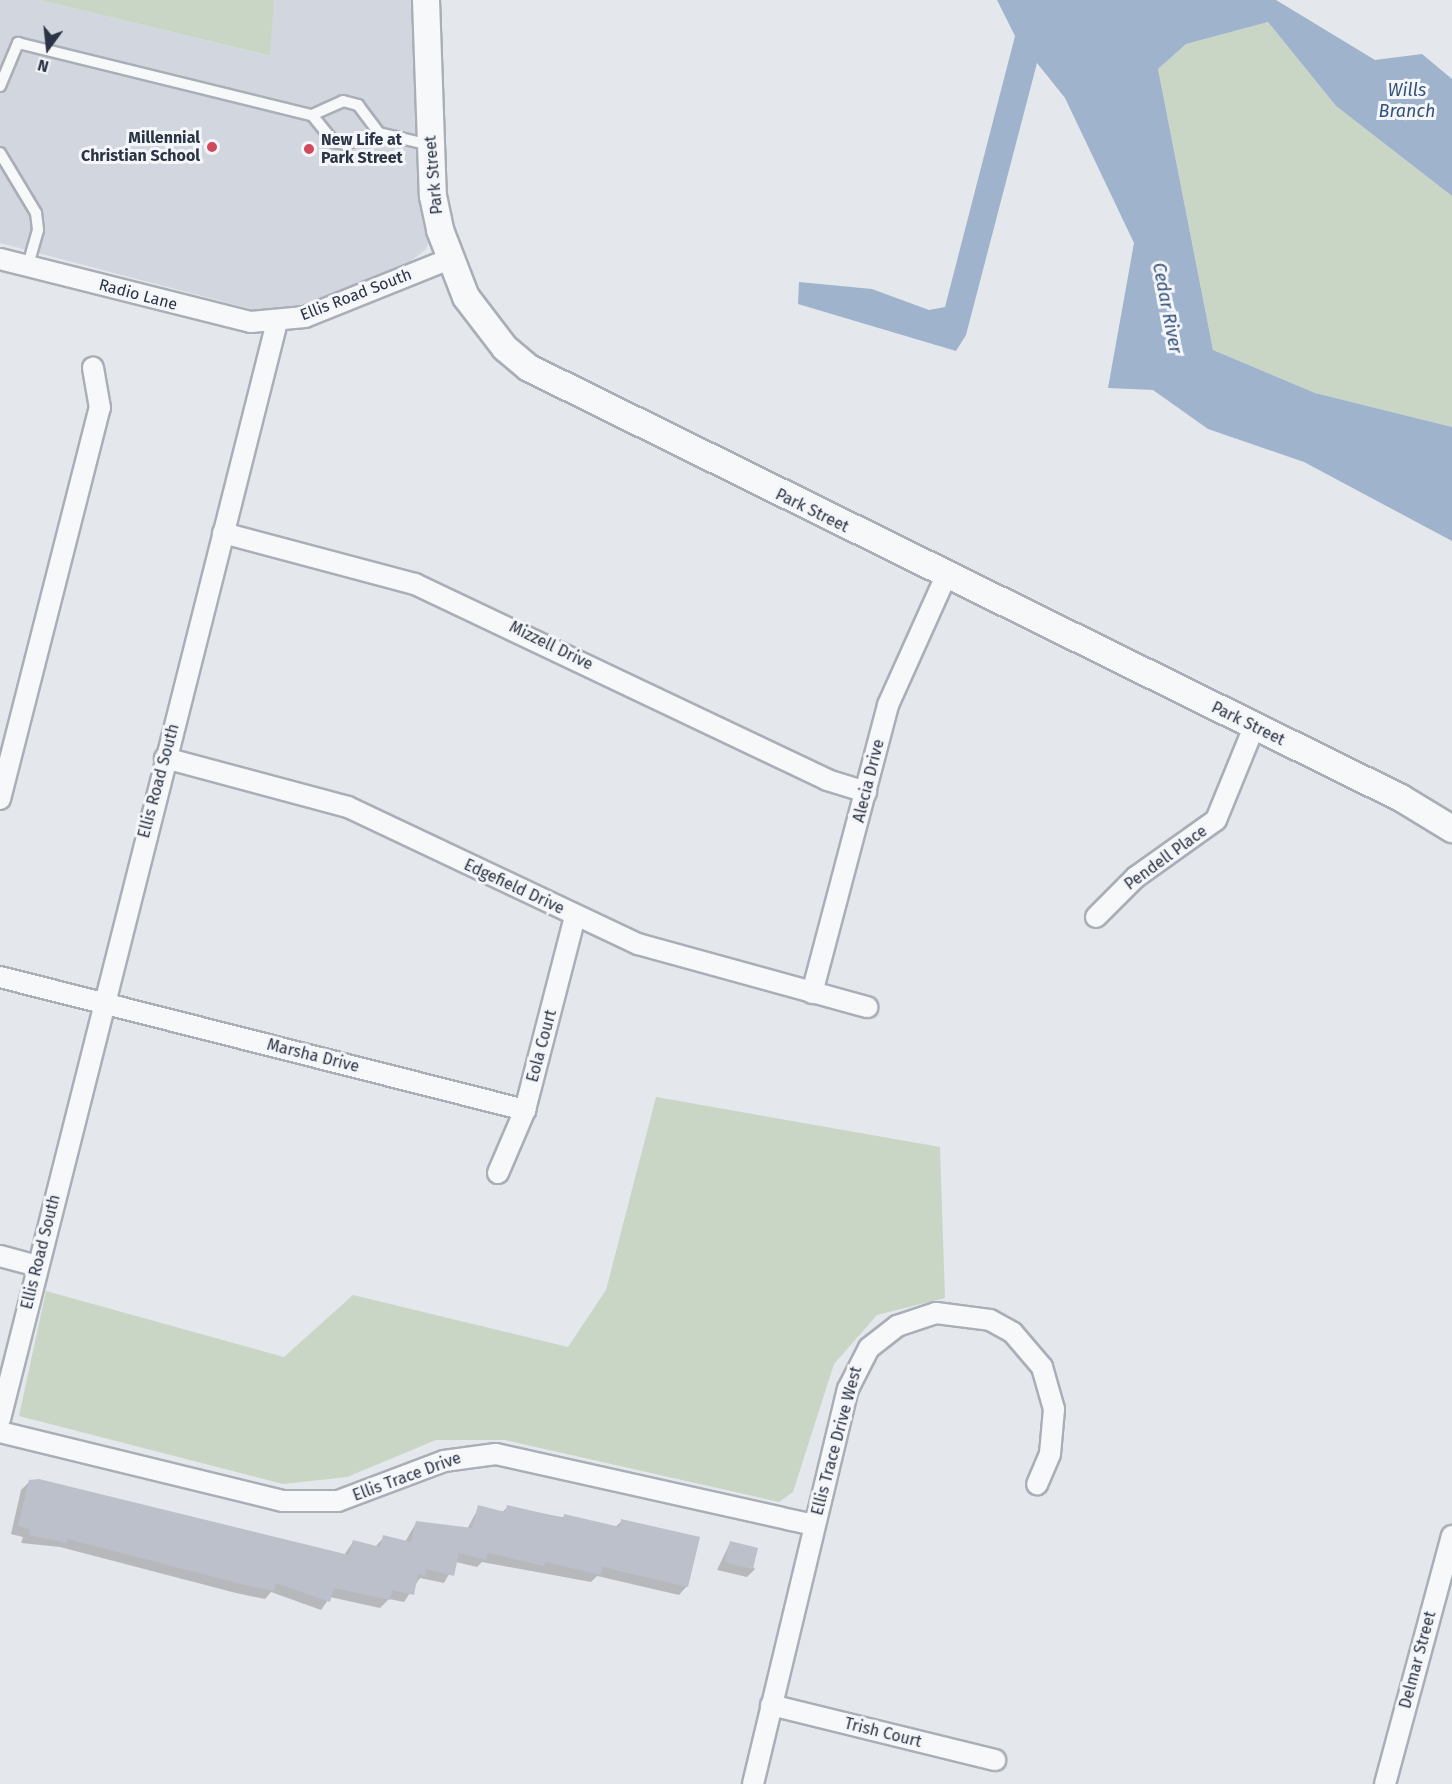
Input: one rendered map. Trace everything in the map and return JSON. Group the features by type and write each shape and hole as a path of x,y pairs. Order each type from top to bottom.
{"street":[{"name":"Park Street","path":"426,0 433,196 449,259 487,327 529,368 946,576 1401,798 1452,829"},
{"name":"Radio Lane","path":"0,259 226,319 277,322"},
{"name":"Ellis Road South","path":"0,1419 102,1003 277,322 305,317 449,259"},
{"path":"0,799 6,753 100,408 93,368"},
{"name":"Mizzell Drive","path":"223,532 415,584 827,780 866,792"},
{"name":"Alecia Drive","path":"812,993 901,667 946,576"},
{"name":"Pendell Place","path":"1096,916 1136,877 1216,820 1254,727"},
{"name":"Edgefield Drive","path":"165,758 348,807 638,944 867,1007"},
{"name":"Eola Court","path":"498,1173 525,1110 575,916"},
{"name":"Marsha Drive","path":"0,977 525,1110"},
{"path":"0,1256 37,1266"},
{"name":"Ellis Trace Drive West","path":"753,1784 814,1525 861,1356 897,1326 936,1313 964,1314 997,1324 1026,1345 1042,1367 1054,1409 1054,1436 1037,1484"},
{"name":"Ellis Trace Drive","path":"0,1432 283,1501 338,1501 444,1461 496,1454 814,1525"},
{"name":"Delmar Street","path":"1385,1784 1452,1536"},
{"name":"Trish Court","path":"771,1706 995,1760"}],"lane":[{"path":"0,86 18,43 312,115 334,142 345,144 379,132 430,145"},
{"path":"312,115 343,101 358,105 379,132"},
{"path":"0,153 36,213 38,230 28,266"}],"shaded area":[{"name":"Millennial Christian School","path":"0,0 40,0 269,56 274,0 416,0 430,237 426,249 407,264 274,315 0,243"}],"green space":[{"path":"40,0 274,0 270,56"},
{"path":"1268,22 1336,106 1452,196 1452,427 1315,393 1213,350 1158,69 1186,44"},
{"path":"656,1097 940,1147 945,1298 877,1315 834,1364 793,1492 779,1502 505,1440 436,1440 347,1477 283,1484 19,1416 46,1291 284,1357 353,1295 568,1347 606,1290"}],"water":[{"path":"997,0 1276,0 1375,60 1422,54 1452,79 1452,196 1336,106 1268,22 1186,44 1158,69 1213,350 1315,393 1452,427 1452,541 1304,462 1208,429 1153,390 1108,388 1134,243 1065,98 1037,63 966,335 956,351 798,304 799,282 872,289 929,310 945,307 1015,36"}],"building":[{"path":"39,1479 349,1555 353,1540 380,1547 383,1535 411,1542 416,1521 472,1528 478,1505 505,1512 507,1505 563,1518 564,1514 620,1527 621,1519 700,1537 688,1587 602,1567 601,1575 545,1562 544,1566 488,1553 486,1560 459,1553 454,1576 426,1569 425,1576 418,1574 414,1595 392,1590 390,1600 334,1588 330,1602 276,1583 274,1591 67,1539 66,1543 29,1535 30,1529 18,1526 29,1480"},
{"path":"730,1541 758,1548 753,1569 725,1562"}],"place":[{"name":"Millennial Christian School","path":"212,147"},
{"name":"New Life at Park Street","path":"309,149"}],"water label":[{"name":"Wills Branch","path":"1407,101"},
{"name":"Cedar River","path":"1167,308"}]}
